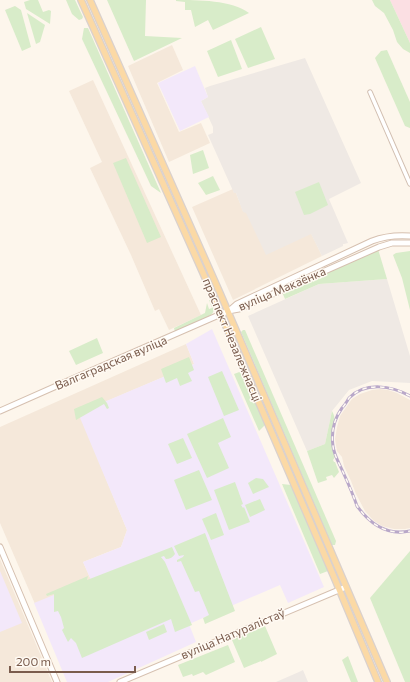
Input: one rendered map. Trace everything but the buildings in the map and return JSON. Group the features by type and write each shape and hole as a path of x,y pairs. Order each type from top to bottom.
{"main road":[{"name":"праспект Незалежнасці","path":"81,0 221,314 378,682"},
{"name":"праспект Незалежнасці","path":"90,0 228,311 387,682"}],"street":[{"path":"370,92 410,184"},
{"name":"вуліца Макаёнка","path":"228,311 237,304 372,241 382,237 410,236"},
{"path":"382,237 384,245"},
{"name":"вуліца Макаёнка","path":"228,311 239,309 384,245 398,242 410,243"},
{"name":"Валгаградская вуліца","path":"0,411 228,311"},
{"path":"0,547 57,682"},
{"name":"вуліца Натуралістаў","path":"120,682 346,586"}],"shaded area":[{"path":"390,0 410,0 410,43"},
{"path":"172,45 183,70 157,83 179,132 201,123 210,143 169,162 128,66"},
{"path":"305,58 361,183 329,199 348,243 343,244 343,246 322,256 311,234 266,255 246,213 243,212 236,193 234,193 208,135 213,133 213,127 201,101 208,97 205,88"},
{"path":"195,66 208,97 201,101 209,117 180,131 158,83"},
{"path":"93,80 201,315 169,330 159,309 155,311 131,255 90,168 102,162 69,91"},
{"path":"233,189 243,211 311,233 322,256 233,300 192,207"},
{"path":"387,279 410,356 410,383 372,381 349,390 332,411 325,444 307,451 248,316 319,284"},
{"path":"212,329 324,587 288,603 280,585 189,624 196,642 108,682 67,682 34,603 91,580 83,562 121,547 127,530 78,413 194,364 186,344"},
{"path":"186,344 194,364 79,413 127,530 121,547 83,562 91,580 35,604 0,523 0,427"},
{"path":"380,389 397,393 410,400 410,528 405,529 394,529 382,526 374,521 365,511 344,466 342,457 337,451 335,439 340,416 352,399 360,394"},
{"path":"0,559 52,682 0,682"},
{"path":"0,571 22,623 0,632"},
{"path":"303,670 308,682 276,682 299,672"}],"green space":[{"path":"38,0 43,12 49,10 51,11 50,24 26,9 24,2"},
{"path":"66,0 75,0 83,17 82,19 79,20 72,14"},
{"path":"107,0 146,0 145,36 182,38 134,61"},
{"path":"176,0 224,3 234,5 249,13 213,30 208,20 195,27 191,10 185,10 185,2"},
{"path":"372,0 390,0 410,43 410,53 403,49 397,42 393,30 384,13 375,6"},
{"path":"15,6 21,10 31,47 22,51 5,10"},
{"path":"27,13 45,25 40,42 36,44"},
{"path":"261,27 275,59 248,68 235,39"},
{"path":"84,28 88,28 161,193 151,186 82,39"},
{"path":"231,40 242,69 218,77 207,51"},
{"path":"387,50 410,102 410,128 405,126 375,58 381,51"},
{"path":"203,150 209,168 193,174 190,155"},
{"path":"126,158 161,237 147,243 113,163"},
{"path":"213,176 220,190 206,195 198,183"},
{"path":"319,182 328,205 310,214 304,215 295,192"},
{"path":"378,249 387,279 319,284 285,299 282,292"},
{"path":"410,251 410,310 402,278 393,255 396,253"},
{"path":"209,300 214,308 211,315 175,332 174,328 205,313 207,303 209,309 212,308"},
{"path":"245,330 336,541 335,545 332,545 241,332"},
{"path":"97,338 103,353 76,365 69,351"},
{"path":"189,357 194,370 188,373 192,381 180,386 177,378 166,383 161,369"},
{"path":"222,371 239,410 224,416 208,377"},
{"path":"242,371 265,425 259,431 234,374"},
{"path":"102,397 109,408 107,409 104,404 76,420 74,409"},
{"path":"332,411 334,419 332,429 332,445 335,457 333,460 339,472 334,478 332,475 326,477 327,480 318,483 307,451 325,444"},
{"path":"223,418 231,437 218,443 229,468 207,478 187,434"},
{"path":"183,438 192,458 177,464 168,444"},
{"path":"199,470 212,500 186,510 174,480"},
{"path":"256,478 263,479 269,487 253,494 248,483"},
{"path":"235,482 243,504 241,505 243,508 244,507 250,522 229,530 214,490"},
{"path":"282,484 291,485 328,571 320,574"},
{"path":"260,499 265,510 250,517 245,505"},
{"path":"216,513 224,535 211,540 202,519"},
{"path":"205,533 235,611 205,624 203,618 209,615 199,591 195,592 181,561 177,562 177,560 184,555 179,556 174,546"},
{"path":"172,547 175,554 173,556 167,559 164,556 161,557 165,562 192,625 175,632 171,619 82,658 76,643 71,638 68,642 62,630 64,628 58,611 54,612 54,594 47,596 46,594 88,576 87,580"},
{"path":"410,551 410,682 405,682 370,598"},
{"path":"164,624 167,632 149,640 146,632"},
{"path":"265,626 277,654 244,668 232,640"},
{"path":"228,645 235,662 206,675 203,672 193,676 192,674 183,677 178,665"},
{"path":"348,656 358,682 351,682 342,660"}],"railway":[{"path":"410,396 387,388 371,387 363,389 349,398 339,412 335,421 332,436 336,456 357,506 373,523 380,527 394,532 410,531"}]}
